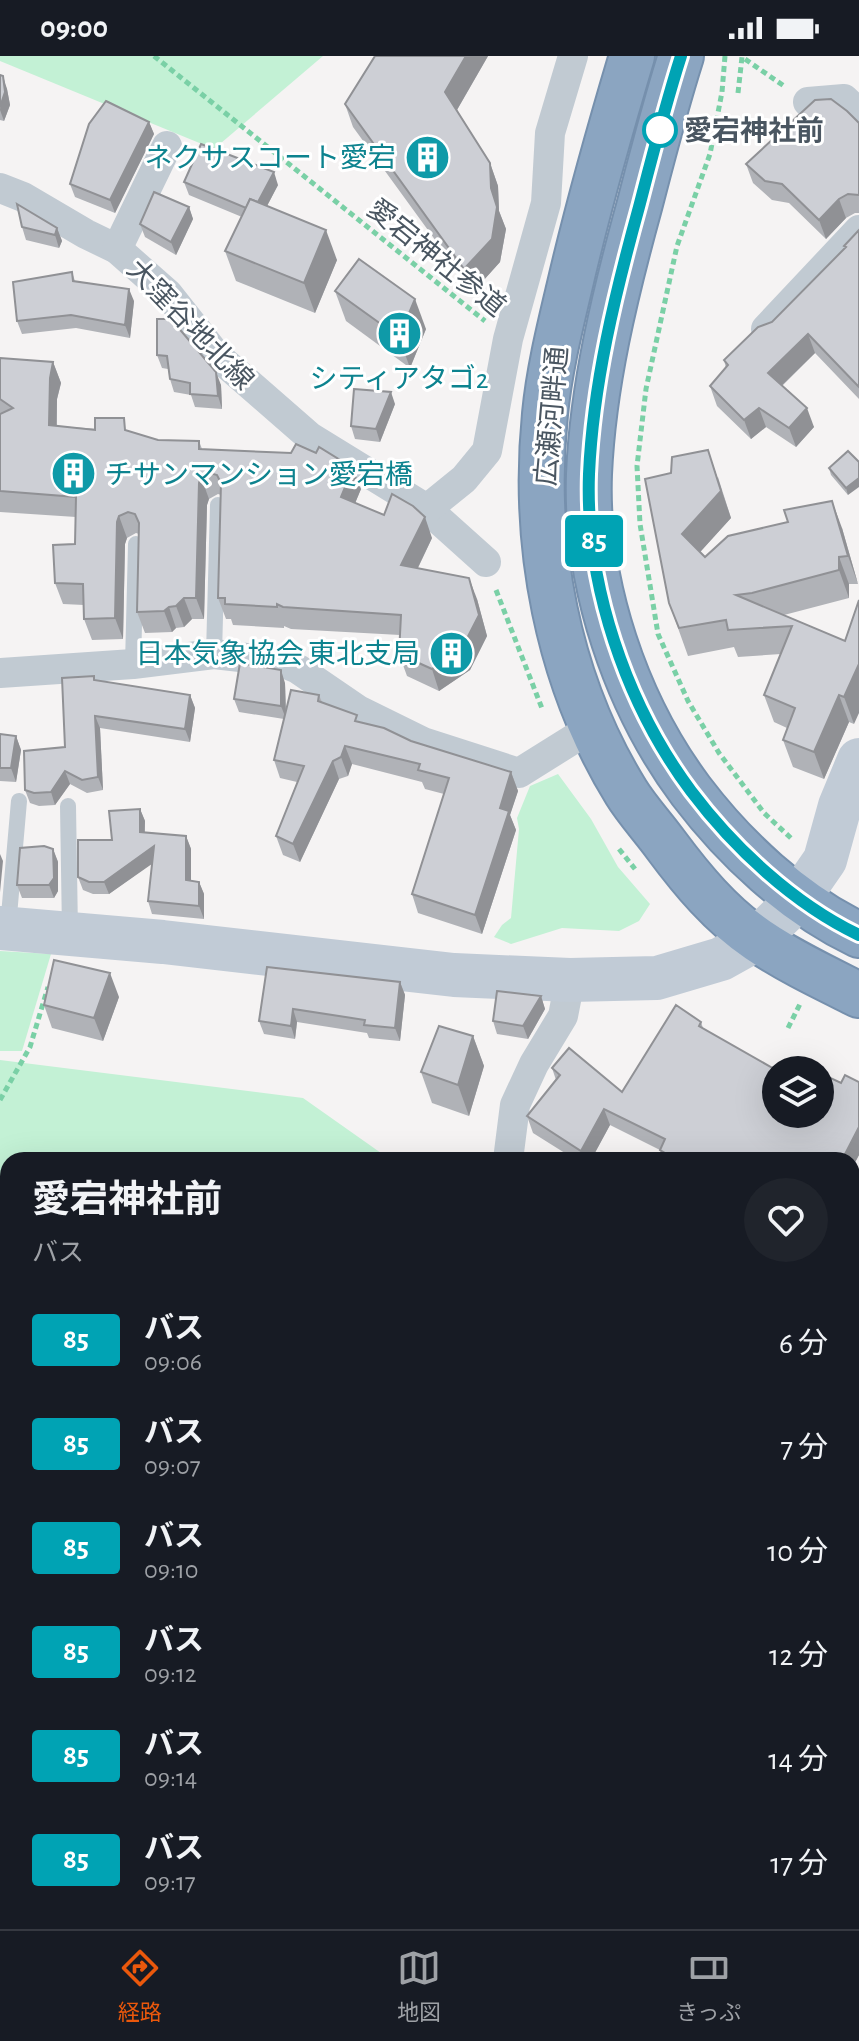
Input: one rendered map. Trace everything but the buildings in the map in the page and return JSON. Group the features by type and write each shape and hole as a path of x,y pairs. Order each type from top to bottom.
{"highway":[{"name":"広瀬河畔通","path":"681,56 613,307 593,425 589,476 601,594 626,679 674,768 715,822 798,899 859,935"},
{"name":"広瀬河畔通","path":"629,57 575,263 556,344 545,415 542,484 545,550 560,640 591,728 627,793 686,871 709,897 757,939 859,995"}],"street":[{"path":"427,509 464,479 487,451 508,339 546,203 550,133 573,56"},
{"path":"808,102 844,99 859,113"},
{"path":"117,249 167,146"},
{"name":"大窪谷地北線","path":"0,188 23,197 117,249 168,294 217,356 310,437 427,509 491,575"},
{"path":"766,329 859,230"},
{"path":"0,673 133,664 214,654 281,662 298,669 358,710 423,742 519,773 591,728"},
{"path":"4,928 454,975 570,980 657,978 721,959 757,939 798,899 825,860 849,809 859,760"},
{"path":"509,1152 515,1105 534,1064 563,1016 570,980"}],"lane":[{"path":"214,654 218,505"},
{"path":"133,664 136,544"},
{"path":"4,928 19,801"},
{"path":"68,806 70,934"}],"path":[{"name":"愛宕神社参道","path":"154,56 508,339"},
{"path":"725,56 722,92 710,154 677,246 646,389 637,466 640,524 658,634 688,701 719,753 764,813 800,846"},
{"path":"738,93 742,57 808,102"},
{"path":"491,575 548,723"},
{"path":"0,1100 30,1047 52,976"},
{"path":"788,1028 802,1001"}],"green space":[{"path":"0,56 323,56 214,149 0,61"},
{"path":"558,774 591,819 618,867 650,904 639,921 619,931 562,928 511,944 494,937 511,918 519,829 517,818 530,786"},
{"path":"0,951 51,954 22,1051 0,1051"},
{"path":"0,1060 303,1098 380,1152 0,1152"}],"bus line":[{"name":"85","path":"681,56 615,293 593,425 589,476 601,594 626,679 674,768 715,822 798,899 859,935"}],"place":[{"name":"愛宕神社前","path":"660,130"},
{"name":"ネクサスコート愛宕","path":"427,157"},
{"name":"シティアタゴ2","path":"399,334"},
{"name":"チサンマンション愛宕橋","path":"74,474"},
{"name":"日本気象協会 東北支局","path":"451,653"}]}
